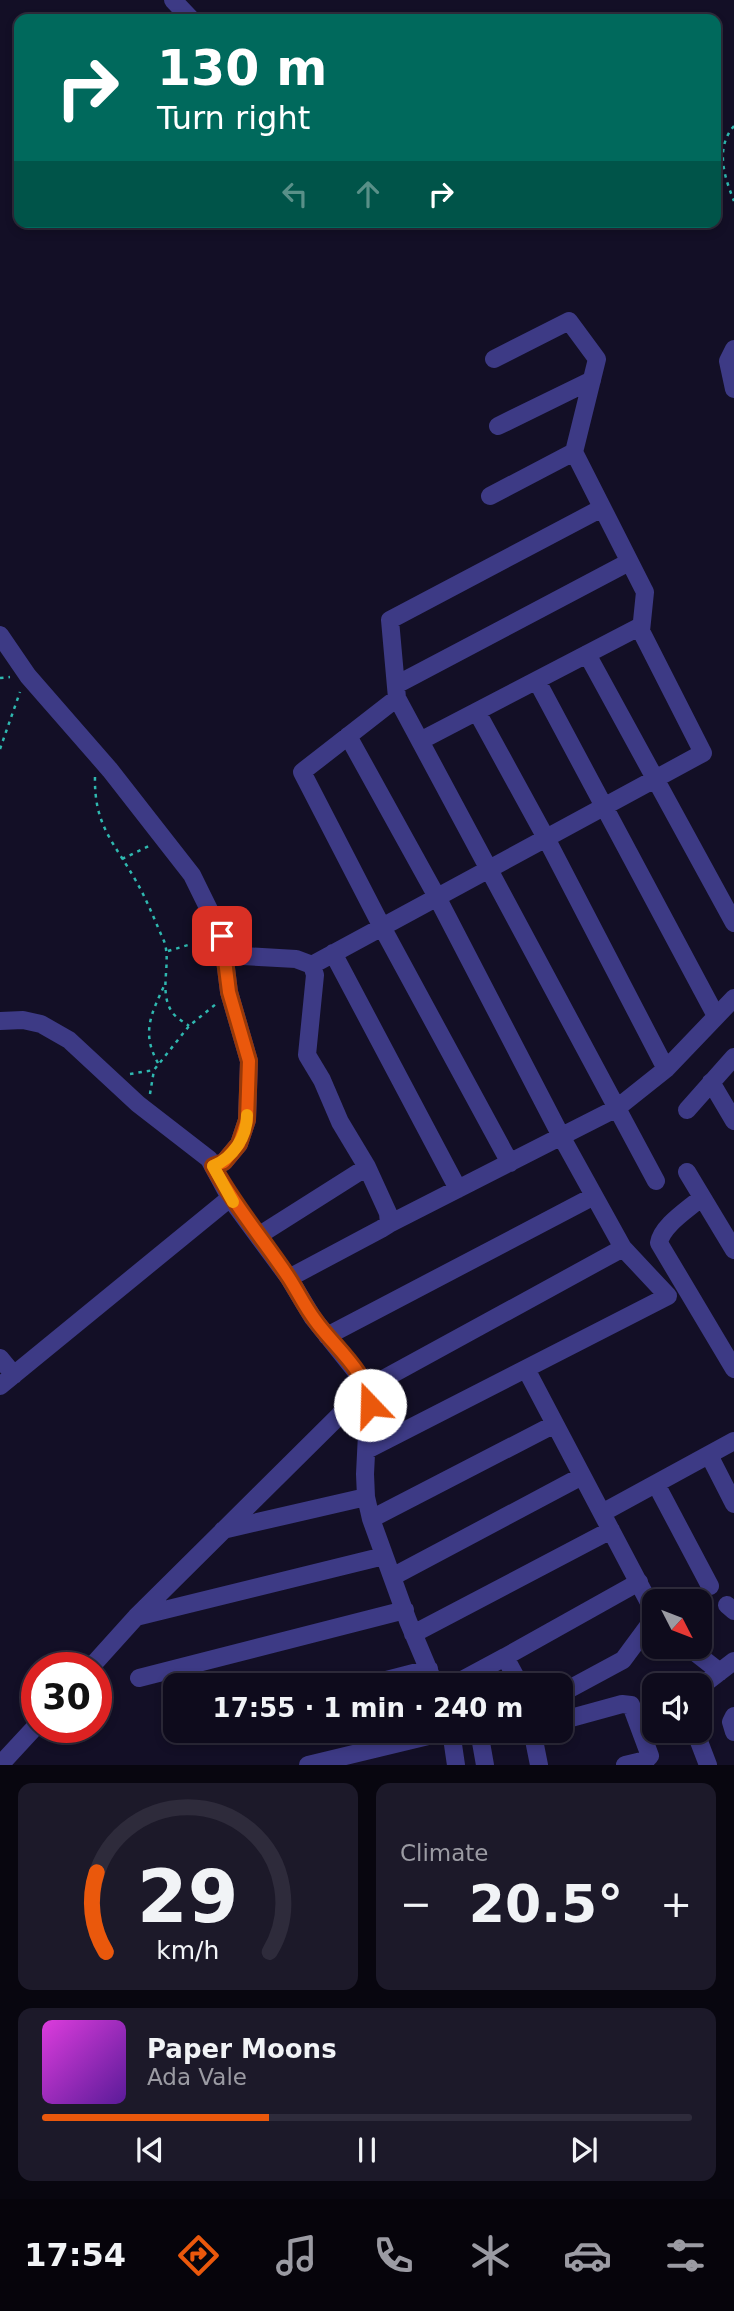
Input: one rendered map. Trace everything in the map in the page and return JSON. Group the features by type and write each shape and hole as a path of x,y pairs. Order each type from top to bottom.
{"street":[{"path":"173,0 186,14"},
{"path":"312,965 703,752 641,631 645,592 574,452 597,359 569,321 494,359"},
{"path":"734,349 728,361 734,389"},
{"path":"498,426 592,380"},
{"path":"490,496 574,452"},
{"path":"602,508 390,620 396,691 420,741 656,1181"},
{"path":"510,1163 382,927 302,772 348,736 396,691 629,562"},
{"path":"420,741 641,626"},
{"path":"0,635 28,676 95,752 192,875 222,936 229,992 249,1061 247,1120 239,1144 224,1162 213,1166"},
{"path":"587,654 734,923"},
{"path":"537,681 716,1016"},
{"path":"477,712 666,1069"},
{"path":"348,736 623,1248 668,1296 367,1450"},
{"path":"333,953 458,1189"},
{"path":"225,955 296,959 312,965"},
{"path":"312,965 315,975 307,1055 322,1080 340,1122 367,1167 388,1213 389,1224"},
{"path":"289,1278 617,1108 666,1069 734,998"},
{"path":"0,1021 23,1020 41,1024 69,1040 138,1104 209,1159 230,1198 289,1278 327,1336 355,1369 367,1388 370,1405 366,1497 371,1519 430,1673"},
{"path":"687,1110 734,1057"},
{"path":"711,1082 734,1121"},
{"path":"258,1236 367,1167"},
{"path":"687,1172 734,1250"},
{"path":"327,1336 594,1196"},
{"path":"702,1197 667,1228 659,1243 734,1369"},
{"path":"0,1358 7,1380 230,1198"},
{"path":"104,1652 136,1617 367,1388 623,1248"},
{"path":"526,1369 642,1589"},
{"path":"371,1519 555,1424"},
{"path":"602,1513 734,1441"},
{"path":"709,1455 734,1504"},
{"path":"392,1577 582,1476"},
{"path":"656,1484 710,1586"},
{"path":"223,1531 366,1497"},
{"path":"413,1634 611,1530"},
{"path":"136,1617 384,1556"},
{"path":"475,1673 639,1582"},
{"path":"139,1678 405,1611"},
{"path":"573,1687 623,1660 642,1634"},
{"path":"505,1657 514,1673"},
{"path":"711,1659 727,1667 712,1678"},
{"path":"573,1717 622,1704 631,1705 650,1756 646,1760 625,1765"},
{"path":"734,1716 730,1722 734,1732"},
{"path":"0,1765 21,1742"},
{"path":"318,1764 399,1743"},
{"path":"452,1743 456,1765"},
{"path":"480,1743 485,1765"},
{"path":"535,1743 539,1765"},
{"path":"700,1743 708,1765"},
{"path":"382,1747 386,1765"}],"path":[{"path":"734,126 726,135 722,148 725,174 734,201"},
{"path":"0,749 17,697 28,676"},
{"path":"95,752 94,795 100,818 107,835 136,880 168,951 167,997 172,1013 189,1026"},
{"path":"122,859 163,839"},
{"path":"168,951 222,936"},
{"path":"158,1064 149,1047 150,1019 166,981"},
{"path":"148,1110 154,1070 158,1064 189,1026 229,992"}],"slow traffic":[{"path":"233,1202 213,1166 224,1162 239,1144 247,1115"}],"route":[{"path":"222,936 229,992 249,1061 247,1120 239,1144 224,1162 213,1166 230,1198 289,1278 313,1318 361,1378 369,1394 370,1405"}]}
